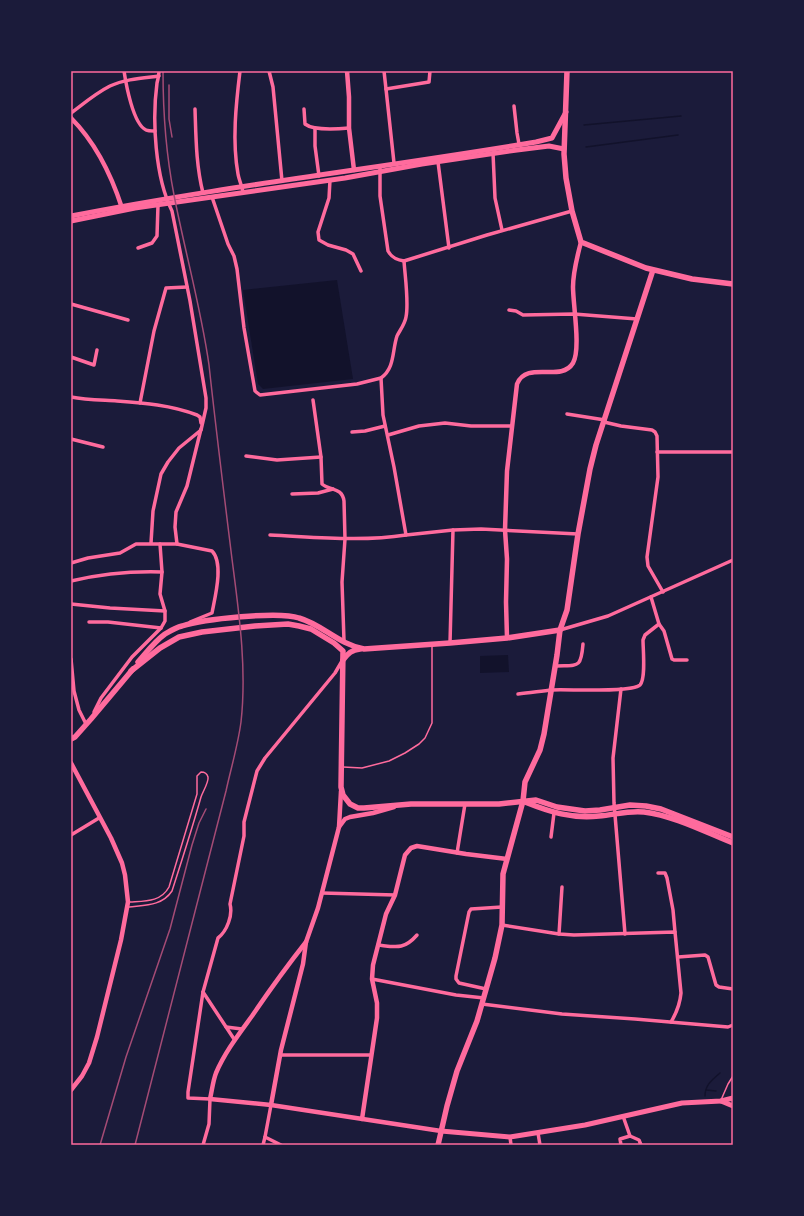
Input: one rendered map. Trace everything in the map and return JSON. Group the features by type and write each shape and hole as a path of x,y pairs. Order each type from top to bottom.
{"main road":[{"path":"567,71 564,149 566,178 572,211 581,242 653,270 692,279 733,284"},
{"path":"380,169 394,163 552,138 566,112"},
{"path":"193,197 203,193 242,186 355,173 493,153 549,146 564,149"},
{"path":"71,216 193,197 212,197 330,180 355,173"},
{"path":"71,221 122,208 158,205 170,201"},
{"path":"438,1145 457,1071 477,1021 495,958 502,925 503,874 523,801 525,782 542,745 556,666 560,630 567,610 578,534 590,469 596,445 653,270"},
{"path":"71,739 75,737 91,719 156,642 165,634 181,626 221,619 285,615 309,622 344,642 364,649"},
{"path":"131,671 160,648 179,638 202,632 232,628 288,624 311,629 334,643 343,651"},
{"path":"343,660 347,653 354,650 450,644 507,638 560,630"},
{"path":"344,642 341,787 343,795 347,801 358,808 401,805 499,804 523,801 541,801 557,807 585,811 615,810 644,812 659,815 733,843"},
{"path":"523,801 554,813 585,817 600,816 615,810 646,806 661,808 733,837"},
{"path":"441,1131 510,1137 585,1125 682,1103 721,1101 733,1098"},
{"path":"721,1101 733,1106"}],"street":[{"path":"124,71 130,101 141,126 146,130 155,131"},
{"path":"240,71 236,126 238,175 243,192"},
{"path":"269,71 273,87 282,181"},
{"path":"347,71 349,128 355,173"},
{"path":"384,71 394,163"},
{"path":"386,89 429,82 430,71"},
{"path":"71,113 110,86 126,80 159,73 157,83 155,131 157,156 170,201 187,287 206,398 206,408 187,486 176,512 175,527 177,544"},
{"path":"514,106 519,144"},
{"path":"195,109 195,147 198,175 203,193"},
{"path":"304,109 305,124 308,127 349,128"},
{"path":"71,118 99,155 113,184 122,208"},
{"path":"315,128 315,146 319,176"},
{"path":"493,153 494,198 502,230"},
{"path":"438,162 449,248"},
{"path":"380,169 380,196 388,251 392,257 398,260 404,261 502,230 572,211"},
{"path":"330,180 329,198 318,232 319,240 353,254 361,271"},
{"path":"212,197 228,244 234,256 255,392 260,395 357,384 381,378 388,371 392,363 397,336 407,316 404,261"},
{"path":"138,248 152,243 157,236 158,205"},
{"path":"507,638 507,559 505,530 507,471 518,384 520,379 529,373 562,372 568,369 574,362 576,348 573,286 574,266 581,242"},
{"path":"140,403 154,331 166,288 187,287"},
{"path":"71,304 128,320"},
{"path":"509,310 516,311 523,315 574,314 636,319"},
{"path":"71,357 94,365 97,350"},
{"path":"381,378 385,426 388,435 406,535"},
{"path":"71,397 167,406 200,417 201,430"},
{"path":"313,400 321,457 322,484 341,492 343,496 345,539 342,582 344,642"},
{"path":"567,414 621,426 652,430 655,432 657,436 658,477 647,557 648,566 663,592"},
{"path":"388,435 419,426 445,423 471,426 512,426"},
{"path":"352,432 365,431 385,426"},
{"path":"152,543 153,511 161,474 179,448 201,430"},
{"path":"71,439 103,447"},
{"path":"657,452 733,452"},
{"path":"246,456 277,460 321,457"},
{"path":"292,494 318,493 334,489"},
{"path":"270,535 345,539 383,539 453,530 481,529 578,534"},
{"path":"450,644 453,530"},
{"path":"71,563 88,558 120,553 136,544 177,544 212,551 216,555 217,560 217,587 212,613 181,626"},
{"path":"91,719 101,698 138,651 161,628 165,621 165,611 160,594 162,572 160,544"},
{"path":"560,630 608,616 733,560"},
{"path":"71,581 110,573 162,572"},
{"path":"651,597 659,624 664,631 672,658 674,660 687,660"},
{"path":"71,604 165,611"},
{"path":"89,622 108,622 161,628"},
{"path":"518,694 552,690 621,689 636,687 641,684 643,677 643,640 645,635 659,624"},
{"path":"556,666 576,665 580,663 582,659 583,644"},
{"path":"71,659 79,710 86,724"},
{"path":"343,660 335,673 265,758 257,771 244,822 244,836 230,904 231,910 225,933 218,938 203,992 188,1098 271,1105 441,1131"},
{"path":"621,689 613,758 615,810 625,934"},
{"path":"71,763 111,838 122,863 125,875 128,905 97,1037 89,1062 82,1076 71,1090"},
{"path":"263,1145 280,1055 303,964 306,942 322,893 339,827 341,787"},
{"path":"457,853 465,804"},
{"path":"339,827 345,819 350,817 374,813 401,805"},
{"path":"551,837 554,813"},
{"path":"71,835 99,818"},
{"path":"362,1119 377,1018 377,1003 372,979 373,965 386,914 395,895 405,854 411,848 417,846 457,853 507,859"},
{"path":"658,873 665,874 667,878 673,910 681,978 681,998 677,1012 671,1022"},
{"path":"559,934 562,887"},
{"path":"322,893 395,895"},
{"path":"486,989 459,983 456,980 456,976 469,912 471,909 502,907"},
{"path":"502,925 559,934 675,932"},
{"path":"378,945 396,947 404,946 410,943 417,935"},
{"path":"203,1145 209,1124 210,1100 216,1072 234,1039 242,1030 277,979 306,942"},
{"path":"678,957 705,955 708,957 716,985 733,989"},
{"path":"372,979 483,1001 562,1014 728,1027 733,1025"},
{"path":"203,992 234,1039"},
{"path":"226,1027 242,1030"},
{"path":"280,1055 372,1056"},
{"path":"623,1116 630,1136"},
{"path":"538,1132 540,1145"},
{"path":"621,1145 620,1139 630,1136 639,1140 641,1145"},
{"path":"265,1137 281,1145"},
{"path":"510,1137 511,1145"}],"lane":[{"path":"341,767 362,768 388,761 405,753 425,738 432,723 432,645"},
{"path":"205,772 208,779 201,796 197,814 172,891 162,902 151,905 128,905 160,898 166,893 197,794 197,776 199,773 205,772"},
{"path":"721,1101 733,1076"}],"shaded area":[{"path":"337,280 353,379 263,389 258,384 243,290"},
{"path":"508,655 509,672 480,673 480,656"}],"waterway":[{"path":"584,125 681,116"},
{"path":"586,147 678,135"},
{"path":"705,1096 706,1089 712,1080 720,1073"},
{"path":"706,1090 716,1091"}],"railway":[{"path":"135,1145 226,791 238,739 243,702 243,661 240,620 209,365 202,322 171,180 166,133 163,71"},
{"path":"169,85 169,119 172,137"},
{"path":"100,1145 126,1057 170,929 192,845 199,823 206,809"}]}
